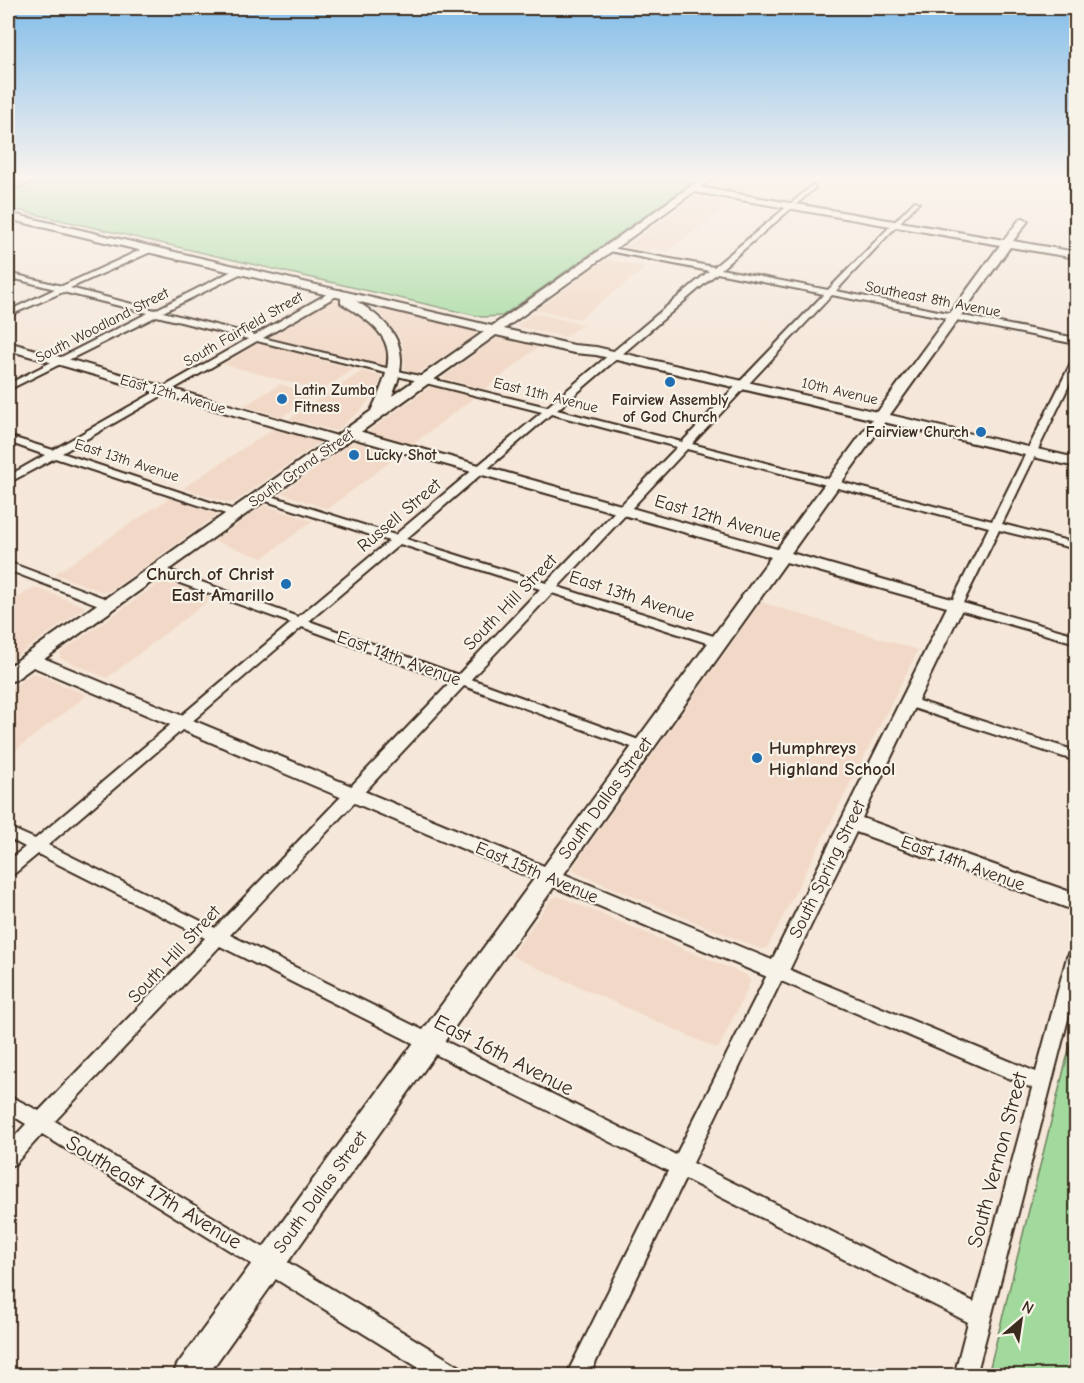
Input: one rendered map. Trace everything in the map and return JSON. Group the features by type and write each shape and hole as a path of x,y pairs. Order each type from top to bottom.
{"main road":[{"path":"114,241 428,313"},
{"name":"South Grand Street","path":"8,675 621,241"},
{"path":"335,293 368,313 385,331 393,345 396,358 394,373 378,413"},
{"path":"368,313 365,307 375,301"},
{"name":"10th Avenue","path":"428,313 465,318 496,328"},
{"name":"10th Avenue","path":"428,313 574,349 614,355 1077,463"},
{"path":"465,318 492,320 514,316"}],"street":[{"name":"Russell Street","path":"8,870 750,241"},
{"name":"South Hill Street","path":"8,1157 878,241"},
{"path":"991,241 1077,255"},
{"name":"South Dallas Street","path":"188,1376 1008,241"},
{"path":"8,314 150,249"},
{"name":"Southeast 8th Avenue","path":"609,249 1077,341"},
{"name":"South Woodland Street","path":"8,387 241,270"},
{"name":"East 11th Avenue","path":"8,275 1077,546"},
{"name":"South Fairfield Street","path":"8,480 335,293"},
{"name":"East 12th Avenue","path":"8,346 164,391 480,470 1077,639"},
{"name":"South Spring Street","path":"577,1376 1077,363"},
{"name":"East 13th Avenue","path":"8,439 236,514"},
{"name":"East 13th Avenue","path":"261,496 718,642"},
{"path":"8,566 108,604"},
{"name":"East 14th Avenue","path":"156,570 642,746"},
{"name":"East 15th Avenue","path":"30,659 1043,1084"},
{"path":"909,702 1077,756"},
{"name":"East 14th Avenue","path":"850,822 1077,903"},
{"name":"East 16th Avenue","path":"8,832 981,1317"},
{"name":"South Vernon Street","path":"965,1376 1077,957"},
{"name":"Southeast 17th Avenue","path":"8,1103 454,1376"}],"shaded area":[{"path":"634,241 682,241 668,251 654,248 646,254 623,249"},
{"path":"606,259 647,267 579,319 536,310"},
{"path":"332,300 350,307 371,324 385,347 387,366 271,337"},
{"path":"375,308 480,333 416,374 405,369 403,345 399,336"},
{"path":"534,313 583,324 565,337 516,326"},
{"path":"501,335 541,345 485,389 444,379 443,377"},
{"path":"257,344 354,369 323,390 318,390 223,364"},
{"path":"362,371 382,376 377,389 361,410 336,431 289,419"},
{"path":"280,384 315,395 282,417 244,406"},
{"path":"435,386 476,396 412,445 369,433 430,387"},
{"path":"273,429 320,442 235,502 228,503 183,488"},
{"path":"355,442 399,455 328,509 282,493 351,443"},
{"path":"169,498 216,514 216,516 110,591 103,592 55,574"},
{"path":"264,505 312,521 263,558 214,541"},
{"path":"162,581 212,598 107,678 60,658 60,653"},
{"path":"34,587 84,606 84,608 8,662 8,605"},
{"name":"Humphreys Highland School","path":"761,602 918,650 767,948 760,949 575,872 573,867"},
{"path":"35,673 87,695 8,756 8,691"},
{"path":"558,896 746,975 750,981 747,990 718,1049 511,956 552,898"}],"green space":[{"path":"150,241 610,241 502,316 482,317"},
{"path":"1076,1021 1076,1375 988,1375"}],"place":[{"name":"Fairview Assembly of God Church","path":"670,382"},
{"name":"Latin Zumba Fitness","path":"282,399"},
{"name":"Fairview Church","path":"981,432"},
{"name":"Lucky Shot","path":"354,455"},
{"name":"Church of Christ East Amarillo","path":"286,584"},
{"name":"Humphreys Highland School","path":"757,758"}]}
